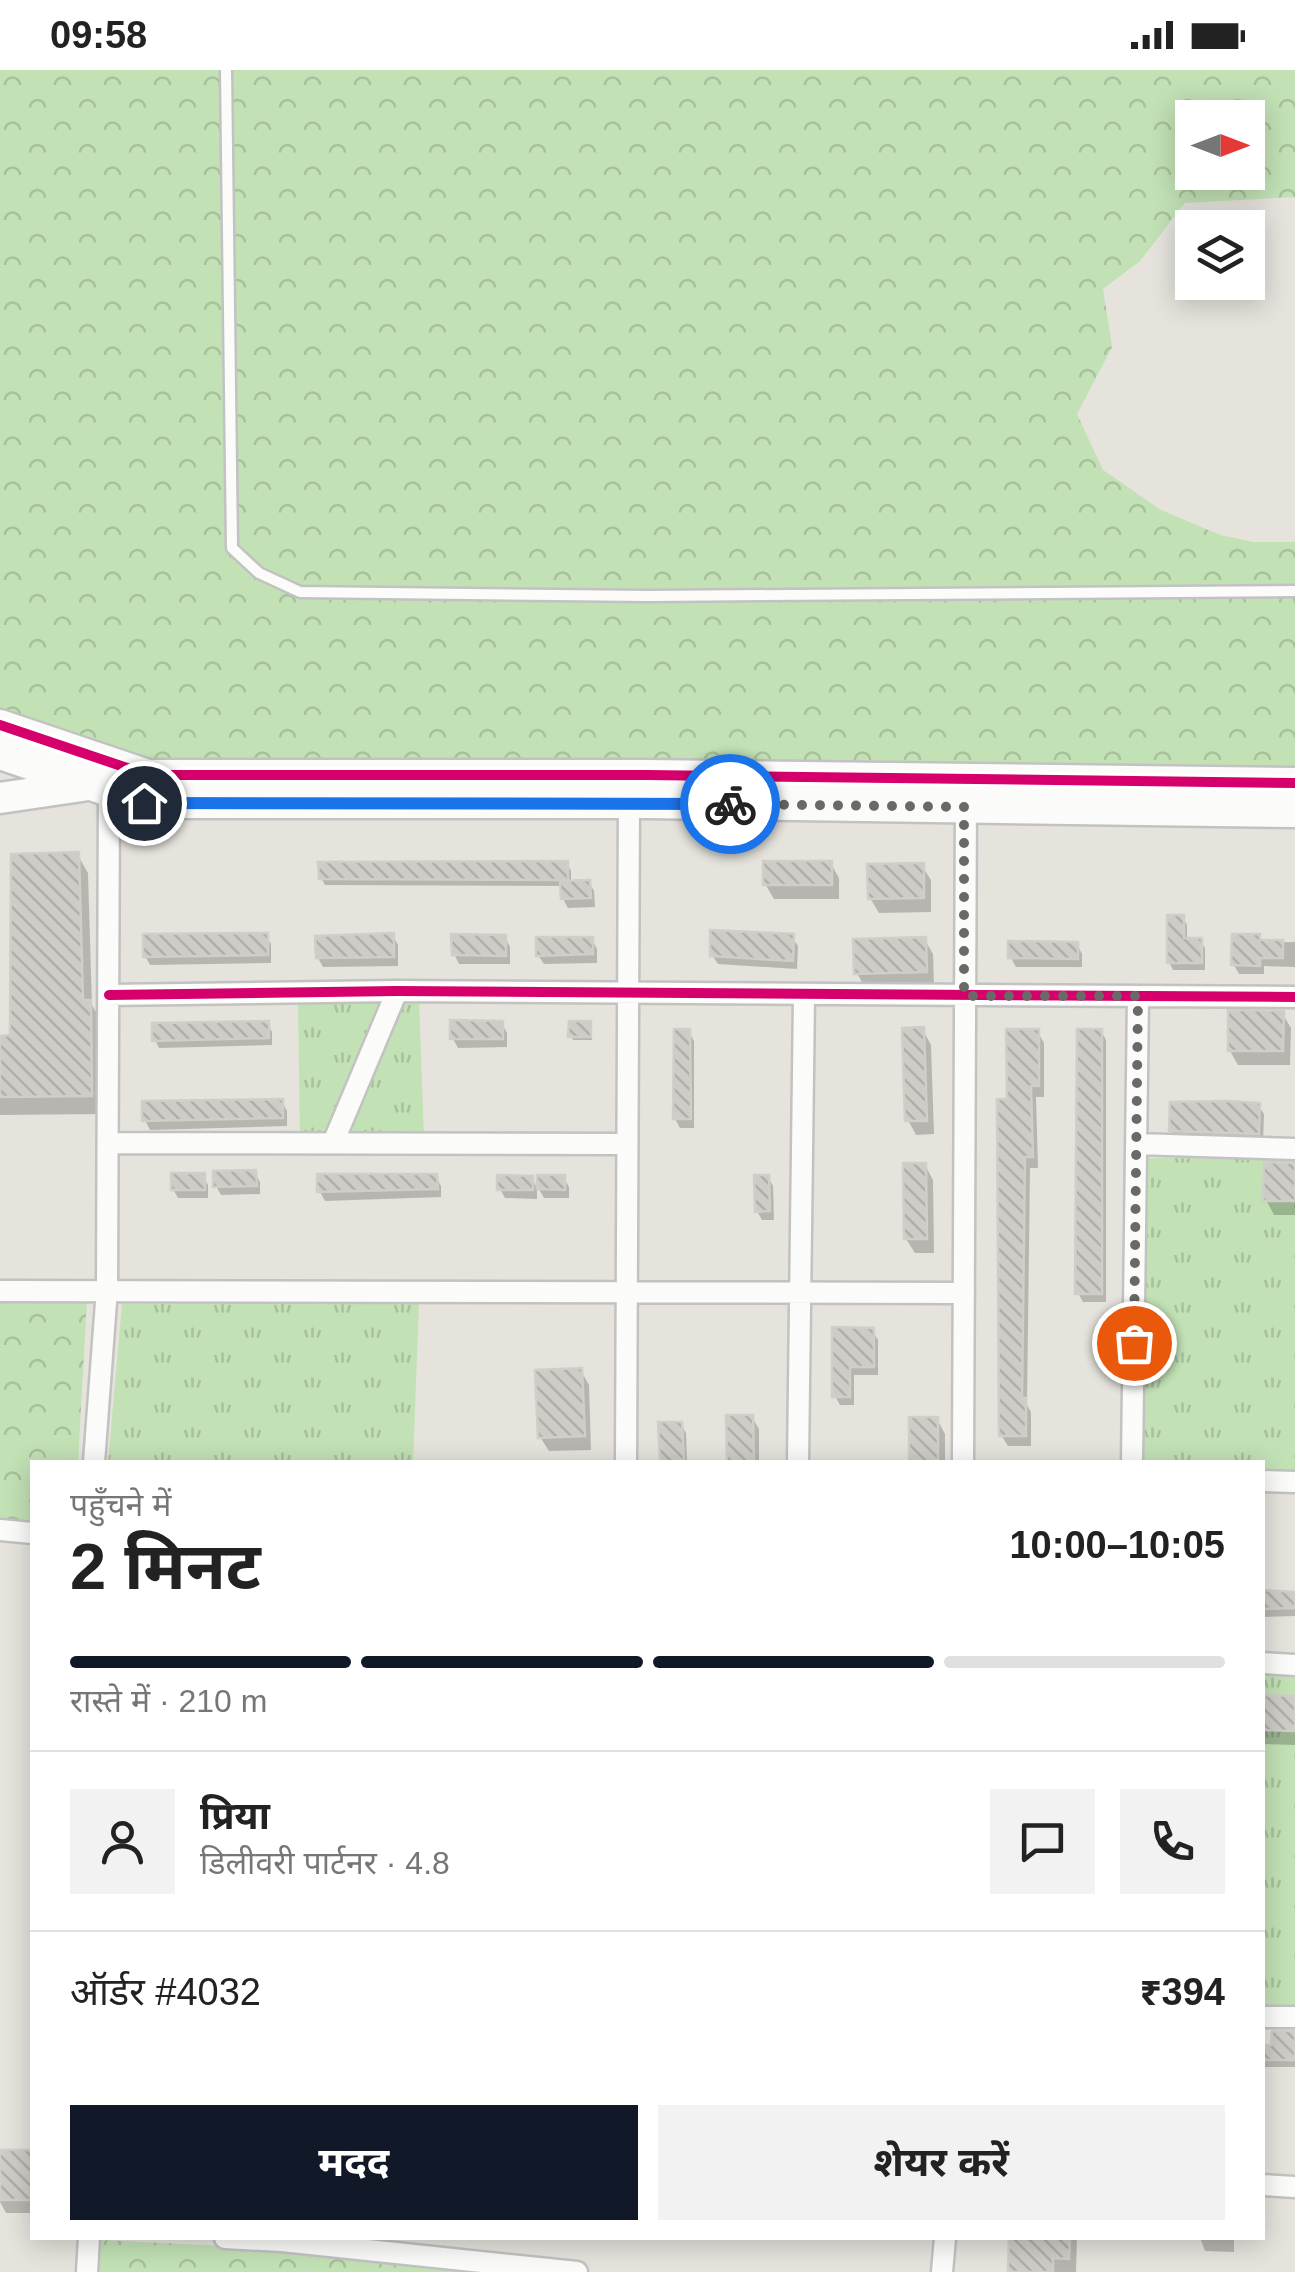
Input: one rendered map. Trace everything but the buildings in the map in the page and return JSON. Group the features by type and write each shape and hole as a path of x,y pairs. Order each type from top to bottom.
{"street":[{"path":"0,724 144,803 630,803 1295,783"},
{"path":"0,754 105,780"},
{"path":"0,798 148,775 966,793 1295,812"},
{"path":"94,1460 107,1289 105,780"},
{"path":"963,1460 966,793"},
{"path":"626,1460 630,803"},
{"path":"108,995 397,990 1295,997"},
{"path":"333,1144 397,990"},
{"path":"798,1460 804,996"},
{"path":"1132,1460 1138,996"},
{"path":"108,1143 626,1144"},
{"path":"1136,1144 1295,1149"},
{"path":"0,1290 964,1294"},
{"path":"1265,1481 1295,1482"},
{"path":"0,1530 30,1533"},
{"path":"1265,1663 1295,1664"},
{"path":"1265,2017 1295,2017"},
{"path":"1265,2185 1295,2187"},
{"path":"86,2272 89,2240"},
{"path":"282,2240 577,2272"},
{"path":"942,2272 946,2240"}],"lane":[{"path":"226,70 232,548 259,573 300,592 444,596 1295,591"}],"green space":[{"path":"0,70 1295,70 1295,197 1185,203 1175,210 1175,216 1140,261 1103,289 1112,347 1077,414 1103,470 1161,510 1220,535 1253,542 1295,542 1295,772 158,765 0,716"},
{"path":"419,1000 424,1139 300,1140 298,1003"},
{"path":"1141,1158 1295,1159 1295,1475 1265,1473 1265,1460 1142,1460"},
{"path":"87,1299 78,1460 30,1460 30,1524 0,1521 0,1301"},
{"path":"122,1304 419,1304 413,1460 108,1460"},
{"path":"1265,1673 1295,1674 1295,2010 1265,2010"},
{"path":"99,2240 330,2251 505,2272 98,2272"}],"cycle path":[{"path":"0,725 148,775 647,775 1295,783"},
{"path":"109,995 397,991 1295,997"}],"way so far":[{"path":"730,804 964,807 964,996 1138,996 1134,1343"}],"route":[{"path":"144,803 730,804"}]}
